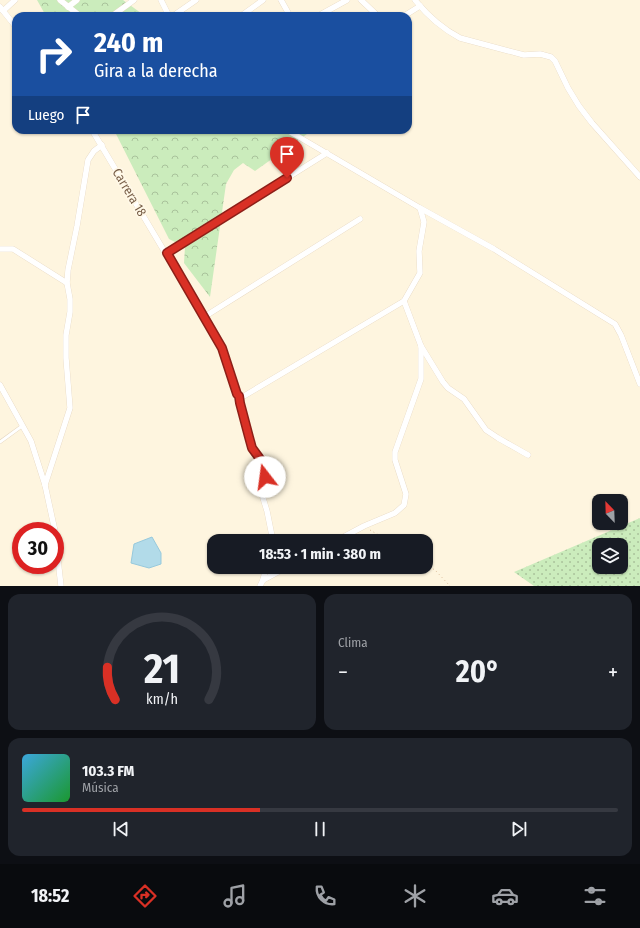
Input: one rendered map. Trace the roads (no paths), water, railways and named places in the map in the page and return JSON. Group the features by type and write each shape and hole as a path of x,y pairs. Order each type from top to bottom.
{"street":[{"path":"12,22 1,9 15,0"},
{"path":"60,0 75,12"},
{"path":"68,7 77,0"},
{"path":"118,12 134,0"},
{"path":"161,0 166,12"},
{"path":"179,12 196,0"},
{"path":"246,12 263,0"},
{"path":"281,0 288,12"},
{"path":"325,12 347,0"},
{"path":"360,0 374,12"},
{"path":"415,0 435,21 460,38 524,55 540,54 551,57 555,61 568,88 579,106 592,123 640,177"},
{"path":"410,12 420,6"},
{"name":"Carrera 18","path":"95,134 167,253 222,348 237,394 239,396 252,448 263,463 265,477 262,491 272,534"},
{"path":"295,134 420,208 494,249 615,324 621,335 640,384"},
{"path":"45,485 70,408 66,358 66,335 70,312 70,299 67,283 68,270 88,160 94,151 102,145"},
{"path":"167,253 327,153"},
{"path":"239,396 244,396 404,301 417,280 421,270 419,250 424,222 420,208"},
{"path":"204,317 360,219"},
{"path":"0,249 13,249 67,283"},
{"path":"404,301 422,346 443,382 448,388 464,399 486,430 528,455"},
{"path":"349,534 395,513 404,504 406,494 395,460 395,452 421,379 422,346"},
{"path":"0,385 31,441 45,485 53,522"},
{"path":"60,574 61,586"},
{"path":"260,586 264,574"},
{"path":"263,580 274,574"}],"lane":[{"path":"0,442 22,426"}],"water":[{"path":"152,537 161,553 161,564 149,568 131,563 134,544"}]}
